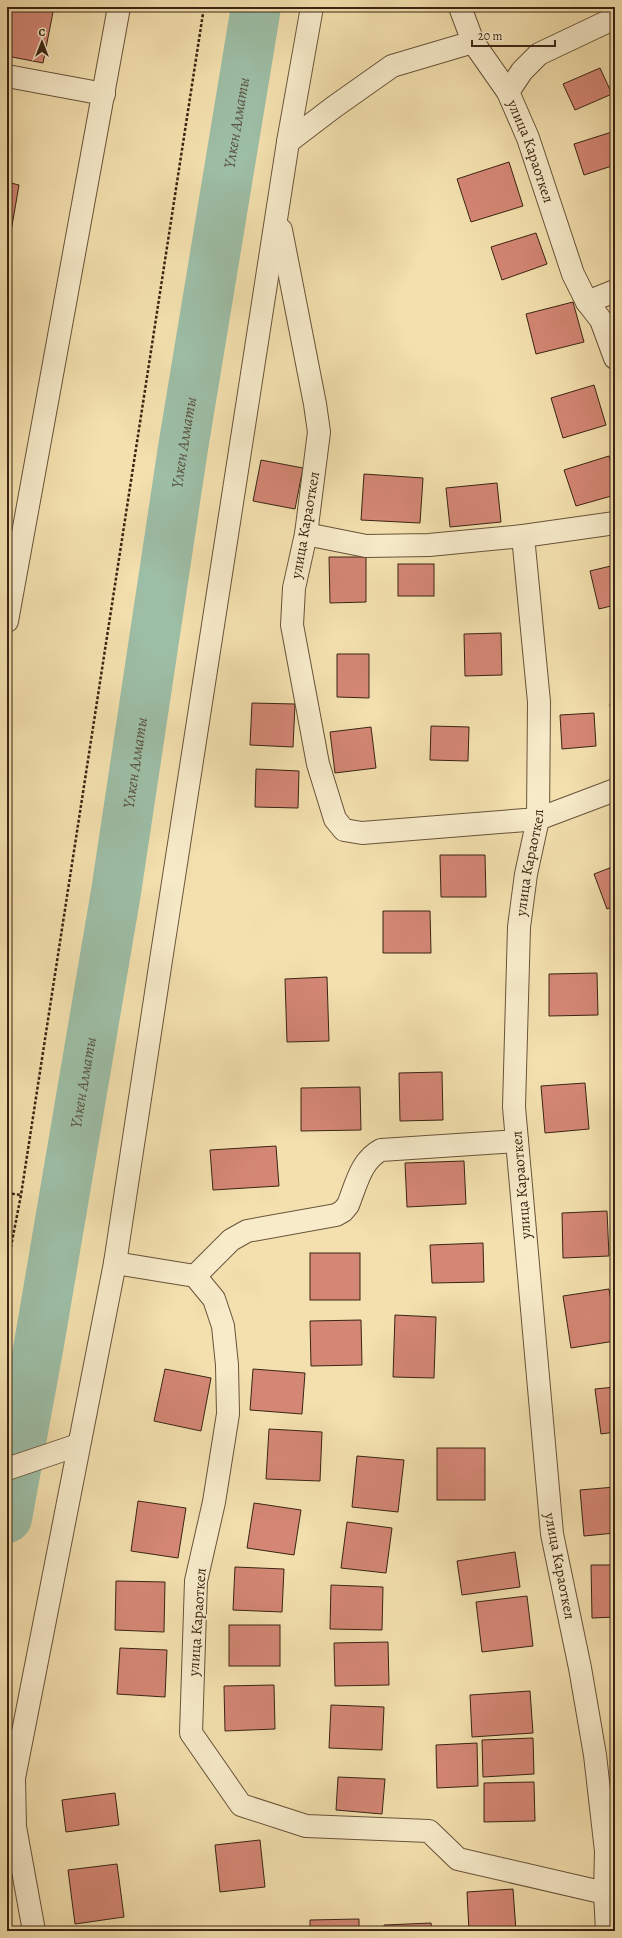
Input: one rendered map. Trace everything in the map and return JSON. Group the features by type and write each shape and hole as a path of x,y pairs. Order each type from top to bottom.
{"street":[{"path":"7,621 9,593 104,94 119,7"},
{"path":"34,1931 15,1827 14,1778 78,1445 115,1263 278,215 288,142 312,7"},
{"name":"улица Караоткел","path":"460,7 473,42 508,92 528,138 572,274 587,302 601,320 615,358"},
{"path":"508,92 522,71 539,54 615,18"},
{"path":"288,142 392,66 473,42"},
{"path":"7,76 104,94"},
{"name":"улица Караоткел","path":"278,215 316,404 319,432 306,534 294,588 292,625 318,764 335,819 344,830 362,832 538,819"},
{"path":"587,302 615,291"},
{"path":"306,534 366,546 429,545 523,536 615,523"},
{"name":"улица Караоткел","path":"523,536 539,702 538,819 526,874 519,927 514,1107 516,1141 552,1534 580,1668 595,1755 606,1851 605,1894 610,1926"},
{"path":"538,819 615,790"},
{"path":"115,1263 195,1276 231,1240 247,1231 336,1215 344,1211 366,1162 372,1154 381,1150 516,1141"},
{"name":"улица Караоткел","path":"195,1276 214,1299 223,1326 227,1365 228,1414 214,1502 196,1581 191,1733 241,1805 274,1817 306,1826 430,1831 458,1859 605,1894"},
{"path":"7,1468 78,1445"}],"path":[{"path":"7,1267 21,1195 204,7"},
{"path":"7,1193 21,1195"}],"building":[{"path":"7,7 54,7 43,63 7,56"},
{"path":"600,68 612,94 575,110 563,84"},
{"path":"615,131 615,165 584,175 574,144"},
{"path":"509,162 523,206 471,222 457,179"},
{"path":"7,182 19,185 7,255"},
{"path":"536,233 547,264 502,280 491,247"},
{"path":"573,302 584,342 536,354 526,314"},
{"path":"594,385 606,425 563,438 551,398"},
{"path":"609,456 615,475 615,495 576,506 564,470"},
{"path":"261,460 303,468 295,509 253,501"},
{"path":"364,474 423,478 420,523 361,520"},
{"path":"497,483 501,522 450,527 446,488"},
{"path":"329,557 366,557 366,602 330,603"},
{"path":"398,564 434,564 434,596 398,596"},
{"path":"615,565 615,605 599,609 590,571"},
{"path":"501,633 502,675 465,676 464,634"},
{"path":"337,654 369,654 369,698 337,697"},
{"path":"252,703 295,704 293,747 250,745"},
{"path":"615,703 615,734 610,704"},
{"path":"594,713 596,746 562,749 560,715"},
{"path":"431,726 469,727 468,761 430,760"},
{"path":"371,727 376,768 335,773 330,732"},
{"path":"256,769 299,771 298,808 255,807"},
{"path":"440,855 485,855 486,897 441,897"},
{"path":"615,866 615,906 607,909 594,874"},
{"path":"383,911 430,911 431,953 383,953"},
{"path":"597,973 598,1015 549,1016 549,974"},
{"path":"327,977 329,1041 287,1042 285,979"},
{"path":"442,1072 443,1120 400,1121 399,1073"},
{"path":"585,1083 589,1129 545,1133 541,1086"},
{"path":"360,1087 361,1130 301,1131 301,1088"},
{"path":"276,1146 279,1186 213,1190 210,1150"},
{"path":"464,1161 466,1204 407,1207 405,1163"},
{"path":"607,1211 609,1256 563,1258 562,1213"},
{"path":"483,1243 484,1282 432,1283 430,1245"},
{"path":"310,1253 360,1253 360,1300 310,1300"},
{"path":"609,1289 615,1326 615,1341 571,1348 563,1296"},
{"path":"395,1315 436,1317 434,1378 393,1377"},
{"path":"361,1320 362,1365 311,1366 310,1321"},
{"path":"165,1369 211,1378 201,1431 154,1421"},
{"path":"253,1369 305,1373 302,1414 250,1410"},
{"path":"615,1387 615,1432 601,1434 595,1389"},
{"path":"269,1429 322,1432 320,1481 266,1479"},
{"path":"437,1448 485,1448 485,1500 437,1500"},
{"path":"357,1456 404,1460 398,1512 352,1507"},
{"path":"615,1487 615,1533 584,1536 580,1490"},
{"path":"138,1501 186,1508 178,1558 131,1551"},
{"path":"254,1503 301,1510 294,1555 247,1548"},
{"path":"347,1522 392,1528 386,1573 341,1568"},
{"path":"515,1552 520,1587 462,1595 457,1561"},
{"path":"591,1565 615,1565 615,1617 592,1618"},
{"path":"235,1567 284,1569 282,1612 233,1610"},
{"path":"116,1581 165,1582 164,1632 115,1630"},
{"path":"331,1585 383,1587 382,1630 330,1629"},
{"path":"527,1596 533,1646 482,1652 476,1602"},
{"path":"229,1625 280,1625 280,1666 229,1666"},
{"path":"388,1642 389,1685 335,1686 334,1643"},
{"path":"120,1648 167,1650 165,1697 117,1694"},
{"path":"274,1685 275,1729 225,1731 224,1686"},
{"path":"530,1691 533,1733 472,1737 470,1695"},
{"path":"331,1705 384,1707 382,1750 329,1748"},
{"path":"533,1738 534,1774 483,1777 482,1740"},
{"path":"477,1743 478,1786 437,1788 436,1745"},
{"path":"338,1777 385,1779 382,1814 336,1810"},
{"path":"534,1782 535,1821 484,1822 484,1783"},
{"path":"115,1793 119,1825 66,1832 62,1800"},
{"path":"260,1840 265,1887 220,1892 215,1845"},
{"path":"117,1864 124,1917 75,1924 68,1870"},
{"path":"513,1889 516,1931 469,1931 467,1892"},
{"path":"359,1919 359,1931 310,1931 310,1920"},
{"path":"431,1923 432,1931 384,1931 384,1925"}],"waterway":[{"name":"Үлкен Алматы","path":"7,1518 39,1344 116,892 183,448 256,7"}]}
